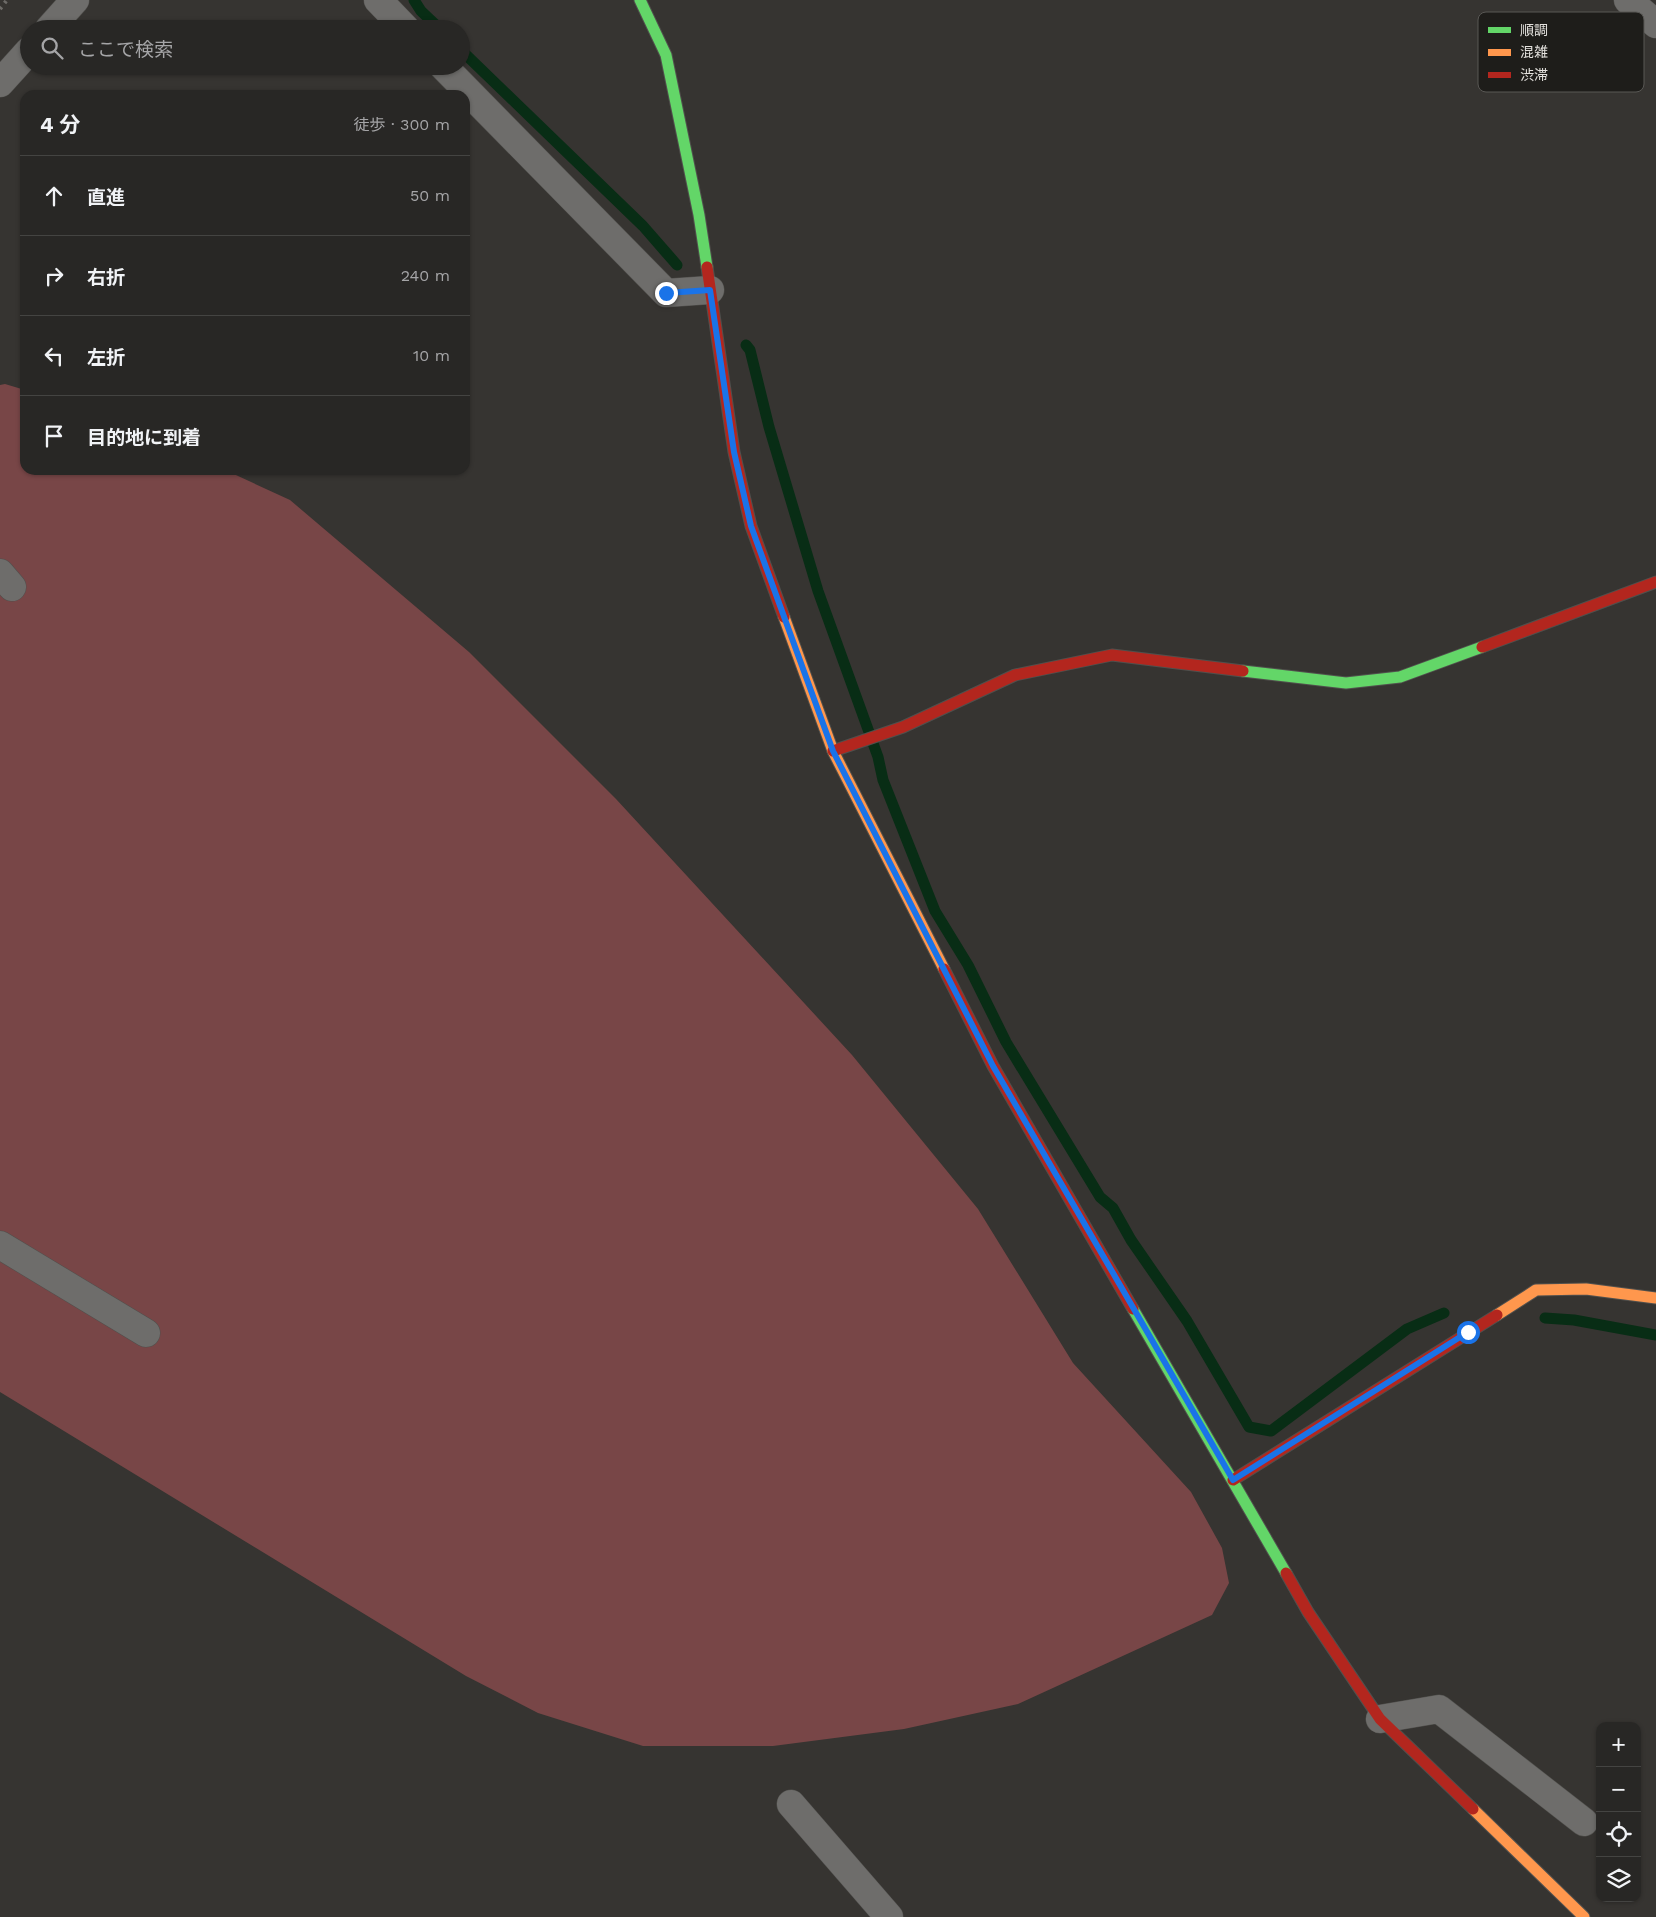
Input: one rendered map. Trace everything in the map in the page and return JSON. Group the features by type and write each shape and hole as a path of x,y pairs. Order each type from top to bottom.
{"street":[{"path":"57,20 75,0"},
{"path":"378,0 397,20"},
{"path":"640,0 666,55 699,215 734,452 751,526 833,751 993,1066 1308,1612 1380,1719 1584,1917"},
{"path":"1628,0 1642,12"},
{"path":"1644,14 1656,24"},
{"path":"0,83 20,61"},
{"path":"452,75 467,90"},
{"path":"470,93 666,293 710,290"},
{"path":"833,751 895,730 1015,675 1112,655 1346,682 1400,677 1656,582"},
{"path":"0,1245 146,1333"},
{"path":"1233,1480 1536,1290 1586,1289 1656,1298"},
{"path":"1380,1719 1440,1709 1584,1822"},
{"path":"791,1804 889,1917"}],"shaded area":[{"path":"5,384 20,388 20,475 236,475 290,500 469,652 616,799 852,1055 978,1209 1073,1363 1191,1492 1222,1548 1229,1583 1212,1615 1018,1704 904,1729 773,1746 643,1746 538,1713 466,1676 0,1392 0,385"}],"waterway":[{"path":"414,0 421,11 430,20"},
{"path":"470,59 643,226 677,265"},
{"path":"746,345 750,350 769,427 818,591 878,757 883,780 935,911 968,965 1006,1042 1100,1197 1113,1208 1131,1240 1187,1321 1249,1427 1271,1431 1407,1329 1444,1313"},
{"path":"1545,1318 1574,1320 1656,1335"}],"railway":[{"path":"0,9 7,0"}],"traffic: fast":[{"path":"640,0 666,55 699,215 707,267"},
{"path":"1243,671 1346,683 1400,677 1482,647"},
{"path":"1133,1309 1286,1573"}],"traffic: slow":[{"path":"784,617 833,751 944,969"},
{"path":"1497,1315 1536,1290 1586,1289 1656,1298"},
{"path":"1473,1809 1584,1917"}],"traffic: jam":[{"path":"707,267 734,452 751,526 784,617"},
{"path":"1482,647 1656,582"},
{"path":"833,751 903,727 1015,675 1112,655 1243,671"},
{"path":"944,969 993,1066 1133,1309"},
{"path":"1233,1480 1497,1315"},
{"path":"1286,1573 1308,1612 1380,1719 1473,1809"}],"route":[{"path":"666,293 710,290 734,452 751,526 833,751 993,1066 1233,1480 1468,1332"}]}
